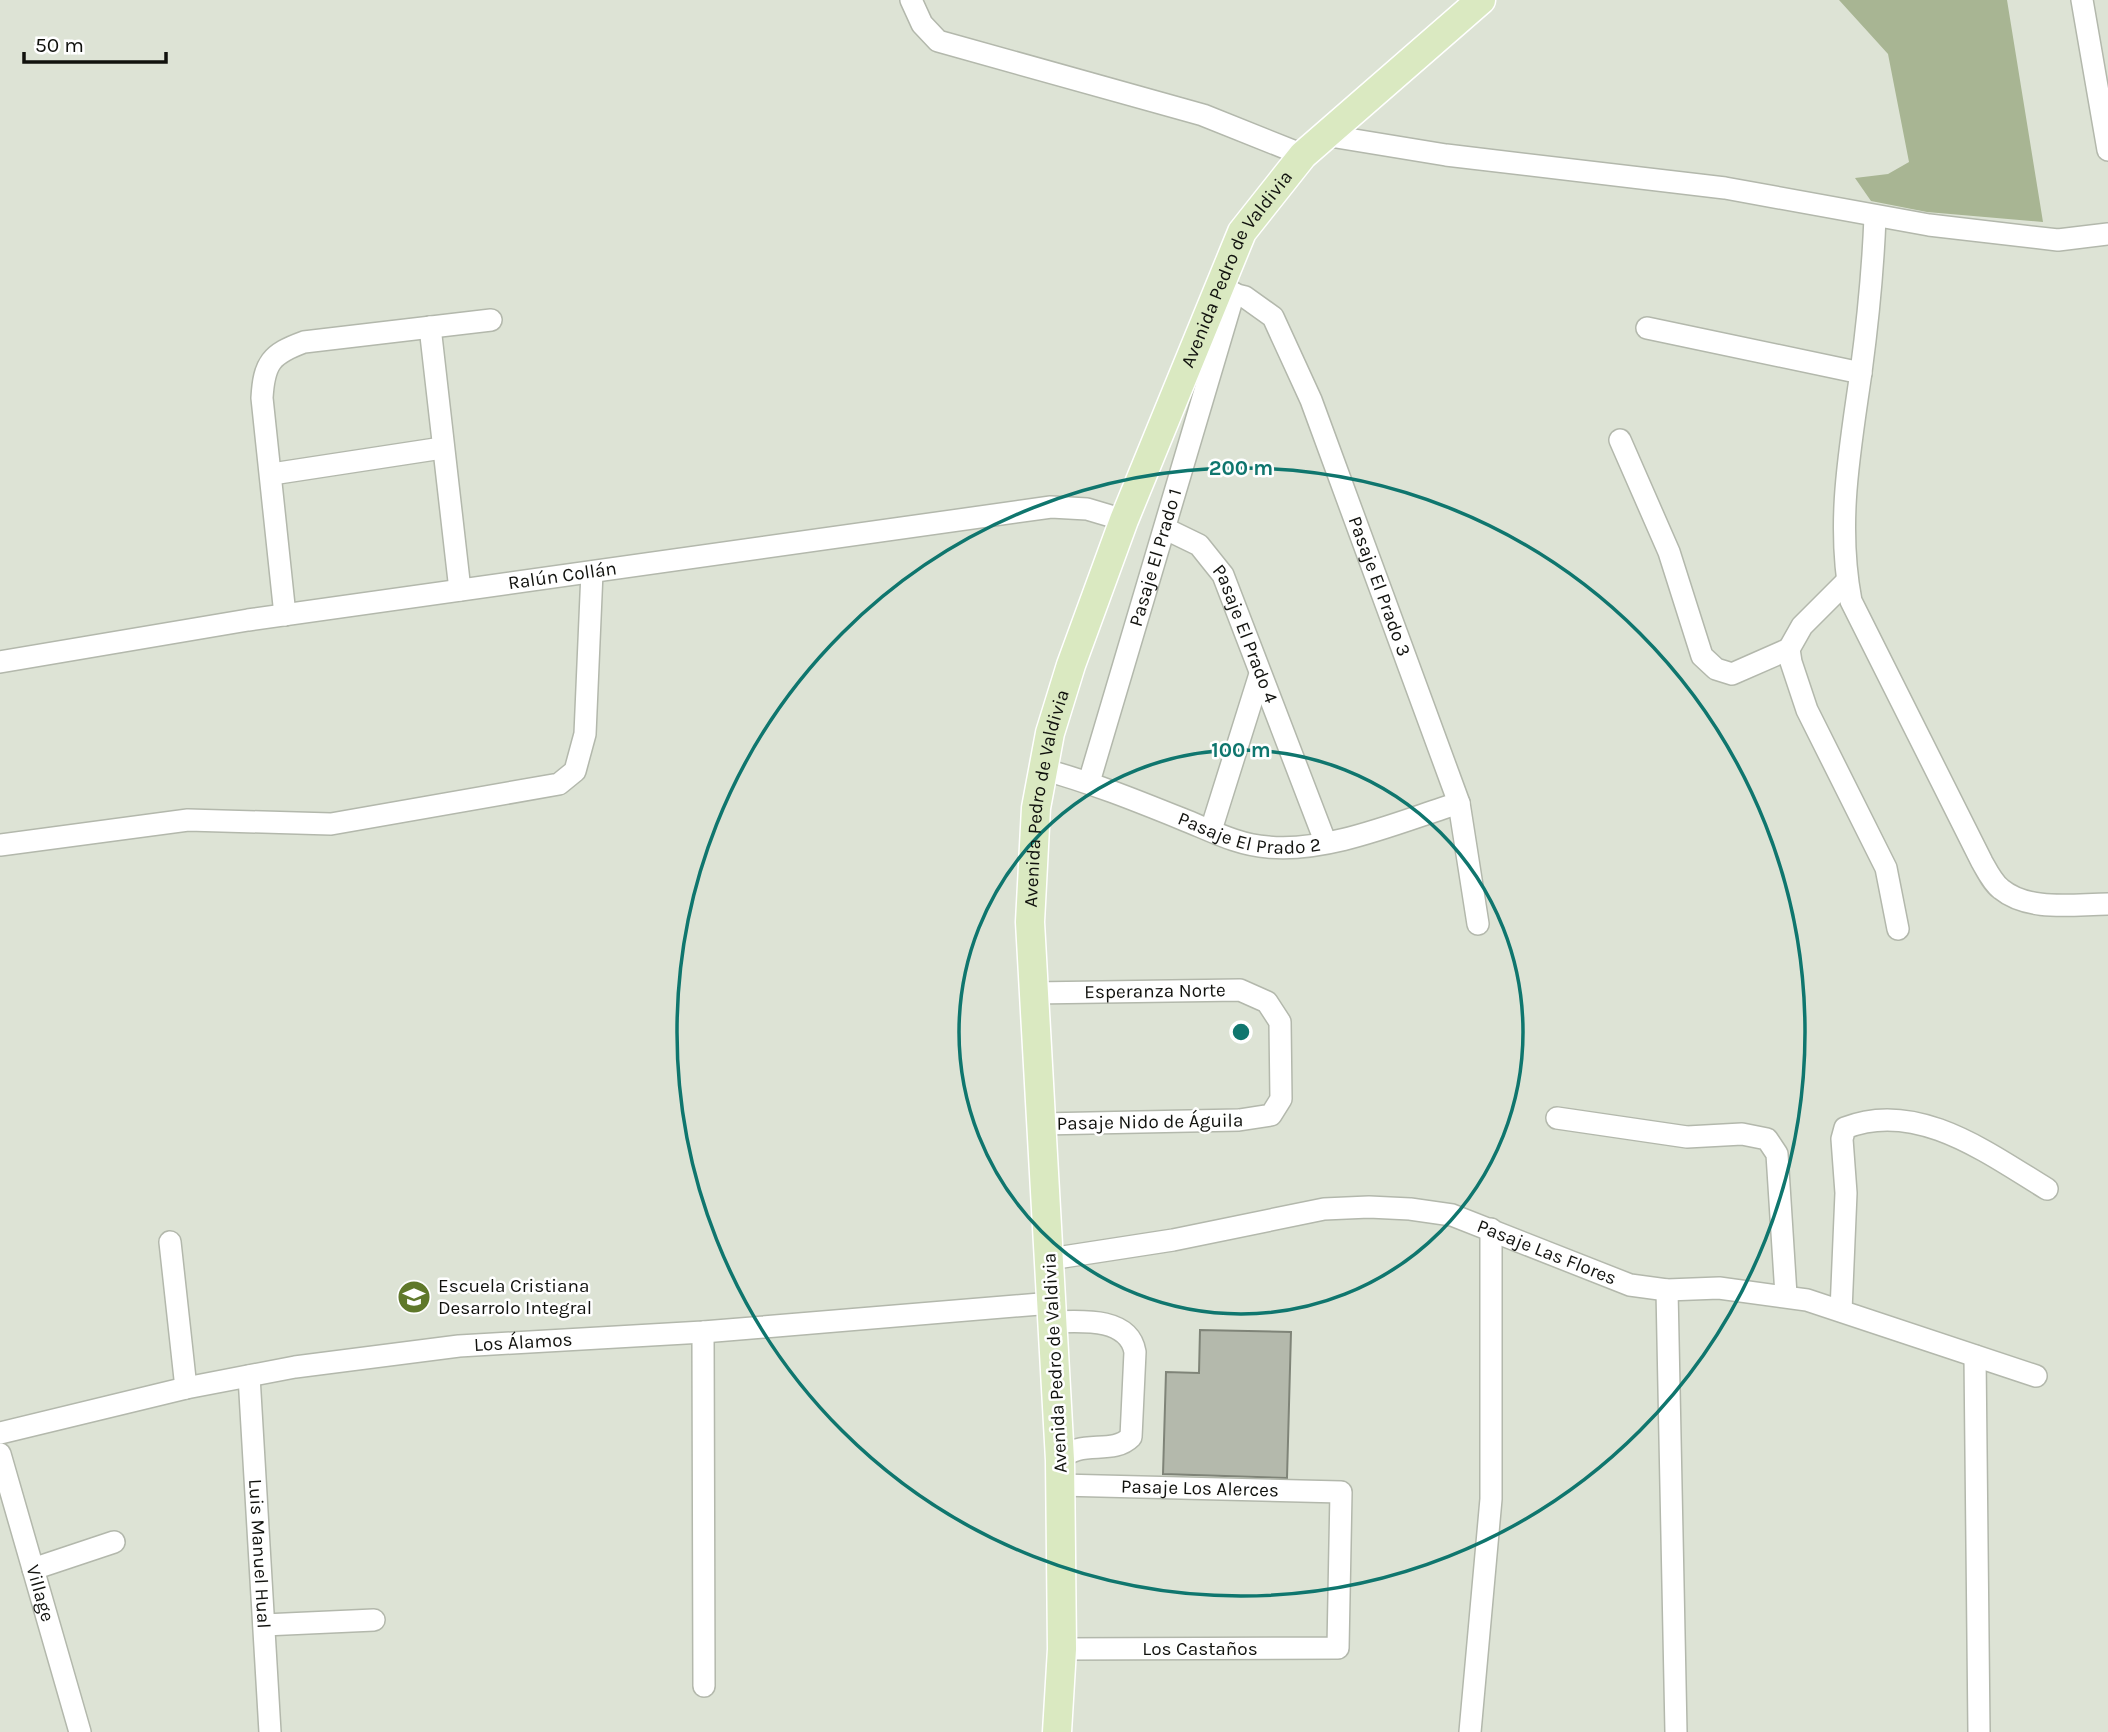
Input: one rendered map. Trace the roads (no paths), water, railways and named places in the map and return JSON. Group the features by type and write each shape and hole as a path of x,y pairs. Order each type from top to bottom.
{"main road":[{"name":"Avenida Pedro de Valdivia","path":"1057,1732 1062,1649 1060,1472 1033,993 1030,887 1042,769 1070,665 1124,520 1225,291 1242,232 1303,155 1481,0"}],"street":[{"path":"911,0 922,24 938,41 1203,115 1303,155"},
{"path":"2082,0 2108,150"},
{"path":"1324,135 1446,155 1725,188 1875,217 2058,240 2108,234"},
{"path":"1875,217 1872,279 1861,373 1846,464 1843,562 1851,601 1982,862 1999,888 2018,900 2043,904 2108,904"},
{"name":"Pasaje El Prado 1","path":"1089,782 1166,529 1225,291"},
{"name":"Pasaje El Prado 3","path":"1225,291 1265,309 1280,327 1311,400 1459,803 1478,924"},
{"path":"285,615 262,398 264,373 273,359 283,349 304,342 491,320"},
{"path":"430,327 460,590"},
{"path":"1647,328 1861,373"},
{"path":"1620,440 1669,552 1702,656 1716,669 1732,674 1789,649 1802,626 1847,581"},
{"path":"272,474 442,448"},
{"name":"Ralún Collán","path":"0,662 285,615 1052,508 1087,509 1124,520"},
{"name":"Pasaje El Prado 4","path":"1166,529 1199,545 1216,564 1325,841"},
{"path":"0,845 188,820 331,824 559,783 575,771 584,734 592,572"},
{"path":"1789,649 1807,710 1886,868 1898,929"},
{"path":"1211,830 1260,674"},
{"name":"Pasaje El Prado 2","path":"1042,769 1089,782 1248,844 1268,847 1306,846 1459,803"},
{"name":"Esperanza Norte","path":"1033,993 1232,990 1248,992 1267,1002 1280,1023 1281,1099 1275,1112 1258,1119"},
{"path":"1557,1118 1687,1137 1742,1134 1767,1139 1777,1154 1786,1295"},
{"name":"Pasaje Nido de Águila","path":"1041,1125 1258,1119"},
{"path":"1841,1311 1846,1193 1842,1139 1845,1128 1861,1121 1941,1128 2047,1189"},
{"name":"Pasaje Las Flores","path":"1050,1259 1173,1241 1324,1209 1369,1206 1410,1209 1452,1215 1491,1228 1613,1279 1667,1290 1719,1288 1786,1295 2036,1376"},
{"path":"1470,1732 1491,1499 1491,1228"},
{"path":"170,1242 186,1388"},
{"path":"1667,1290 1676,1732"},
{"name":"Los Álamos","path":"0,1433 186,1388 249,1376 459,1346 1053,1312 1125,1331 1132,1340 1135,1352 1131,1437 1119,1445 1072,1450 1060,1472"},
{"path":"703,1332 704,1686"},
{"path":"1975,1356 1979,1732"},
{"name":"Luis Manuel Hual","path":"249,1376 270,1732"},
{"name":"Village","path":"0,1454 80,1732"},
{"name":"Pasaje Los Alerces","path":"1060,1472 1341,1492 1338,1648"},
{"path":"33,1569 114,1542"},
{"path":"264,1626 374,1620"},
{"name":"Los Castaños","path":"1062,1649 1338,1648"}],"place":[{"name":"Escuela Cristiana Desarrolo Integral","path":"414,1297"}]}
